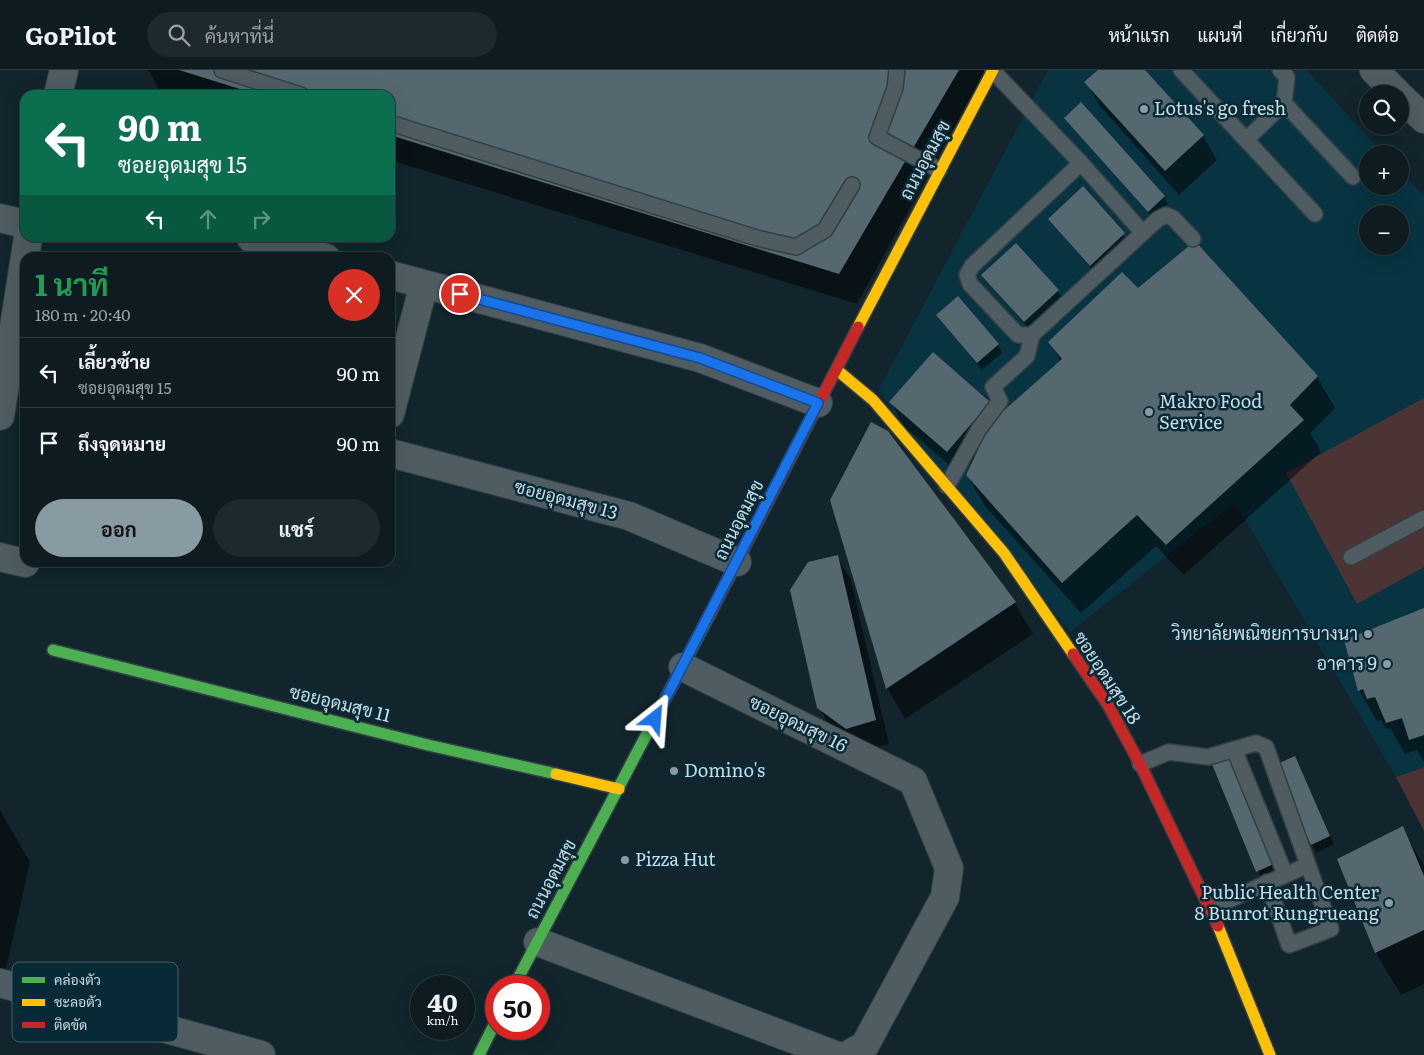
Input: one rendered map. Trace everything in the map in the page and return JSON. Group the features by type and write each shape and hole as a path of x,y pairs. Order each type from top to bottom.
{"street":[{"path":"59,90 64,70"},
{"path":"1374,70 1389,85"},
{"name":"ถนนอุดมสุข","path":"520,975 738,562 939,170 993,71"},
{"path":"1409,105 1424,119"},
{"path":"0,218 20,223"},
{"path":"266,242 304,252"},
{"path":"395,276 700,358 818,403"},
{"path":"395,395 424,284"},
{"path":"0,416 20,289"},
{"name":"ซอยอุดมสุข 18","path":"837,370 874,400 1004,553 1108,705 1140,764 1211,908 1270,1055"},
{"name":"ซอยอุดมสุข 13","path":"395,454 629,516 738,562"},
{"name":"ซอยอุดมสุข 11","path":"53,650 428,745 619,789"},
{"name":"ซอยอุดมสุข 16","path":"683,667 913,781 949,868 945,897 865,1045 848,1055"},
{"path":"538,942 835,1055"},
{"path":"178,1032 261,1055"},
{"path":"478,1055 486,1040"}],"lane":[{"path":"222,70 285,90"},
{"path":"897,70 895,88 877,137 939,170"},
{"path":"1181,70 1315,214"},
{"path":"1246,140 1284,103 1287,77 1280,70"},
{"path":"993,71 1081,163 1143,233"},
{"path":"1284,103 1353,177"},
{"path":"395,125 757,238 796,247 825,230 852,185"},
{"path":"1032,335 1018,335 970,284 967,276 972,266 1081,163"},
{"path":"948,486 979,429 1000,401 993,387 1027,356 1032,335 1158,219 1166,215 1173,218 1193,239"},
{"path":"1351,557 1424,518"},
{"path":"1140,764 1169,752 1208,757 1256,742 1266,747 1330,929 1289,945 1267,882"},
{"path":"1234,749 1285,874"},
{"path":"1211,908 1308,864"}],"shaded area":[{"path":"1048,70 1306,70 1359,127 1359,135 1366,135 1376,145 1359,145 1359,195 1409,195 1409,180 1424,196 1424,767 1396,777 1235,502 1070,632 878,391"},
{"path":"1424,398 1424,567 1357,604 1286,473"},
{"path":"1424,767 1424,831 1396,777"}],"building":[{"path":"179,70 959,70 839,274 395,137 395,90 243,90"},
{"name":"Lotus's go fresh","path":"1098,70 1145,70 1204,135 1165,171 1084,82"},
{"path":"1081,102 1165,196 1148,212 1064,118"},
{"path":"1083,186 1125,233 1090,266 1048,219"},
{"name":"Makro Food Service","path":"1195,241 1318,376 1290,405 1304,420 1166,545 1137,515 1062,583 966,475 991,422 1062,359 1048,342 1122,272 1138,288"},
{"path":"1016,243 1059,290 1024,322 981,275"},
{"path":"958,296 999,344 977,363 936,315"},
{"path":"933,352 990,402 947,452 889,402"},
{"path":"871,422 888,431 1016,602 886,689 830,500"},
{"path":"838,555 876,720 846,729 817,708 790,590 808,562"},
{"name":"อาคาร 9","path":"1424,608 1424,735 1409,740 1402,718 1386,723 1375,697 1367,699 1363,689 1358,691 1344,640"},
{"path":"1232,755 1276,863 1256,872 1212,764"},
{"path":"1295,756 1330,836 1311,845 1275,765"},
{"name":"Public Health Center 8 Bunrot Rungrueang","path":"1403,826 1424,876 1424,930 1375,953 1337,859"}],"traffic: fast":[{"path":"520,975 710,614"},
{"path":"53,650 428,745 556,774"},
{"path":"479,1055 486,1040"}],"traffic: slow":[{"path":"858,327 993,70"},
{"path":"837,370 873,400 1004,553 1073,654"},
{"path":"556,774 619,789"},
{"path":"1218,926 1270,1055"}],"traffic: jam":[{"path":"710,614 858,327"},
{"path":"1073,654 1108,705 1140,764 1218,926"}],"place":[{"name":"Lotus's go fresh","path":"1144,109"},
{"name":"Makro Food Service","path":"1149,412"},
{"name":"วิทยาลัยพณิชยการบางนา","path":"1368,634"},
{"name":"อาคาร 9","path":"1387,664"},
{"name":"Domino's","path":"674,771"},
{"name":"Pizza Hut","path":"625,860"},
{"name":"Public Health Center 8 Bunrot Rungrueang","path":"1389,903"}],"route":[{"path":"460,294 700,358 818,403 738,562 655,719"}]}
